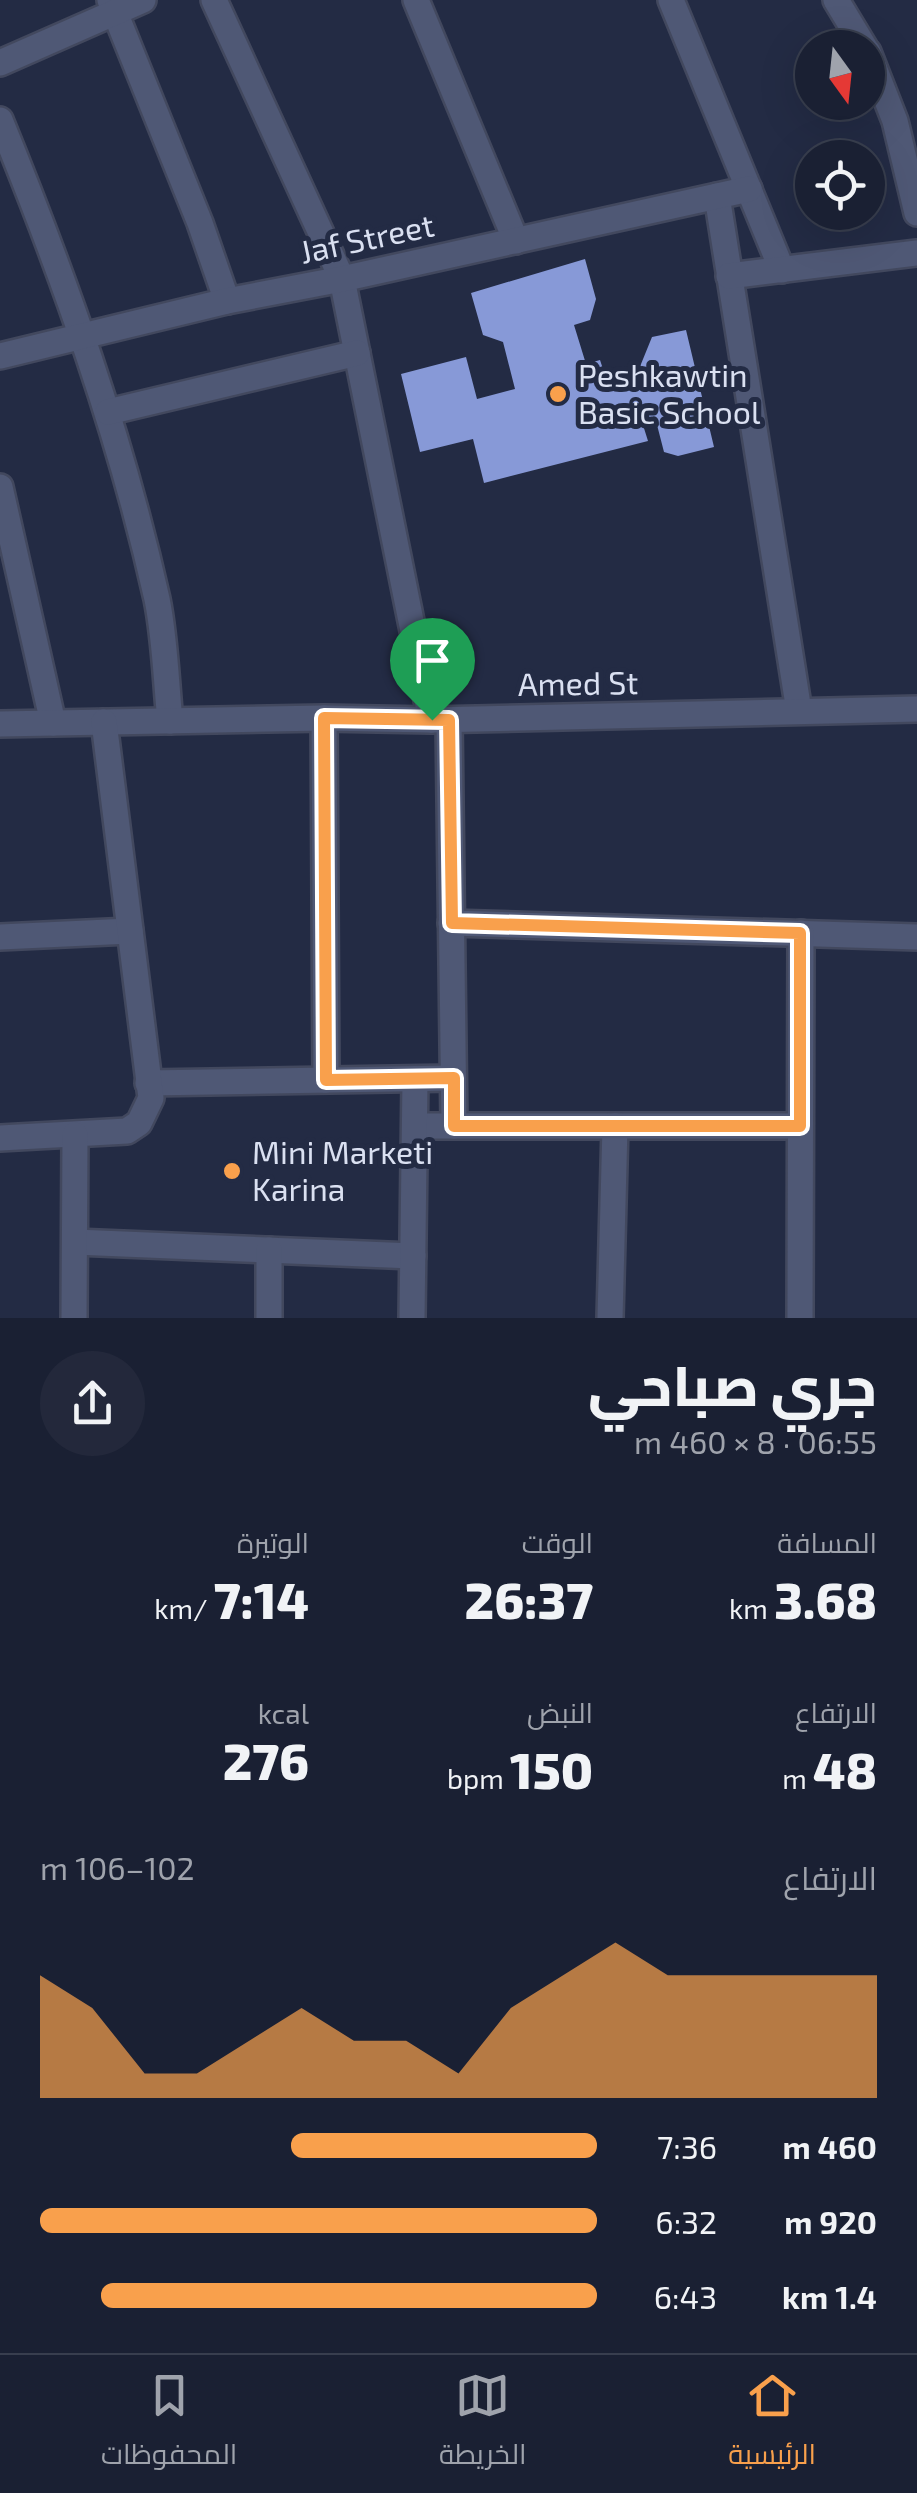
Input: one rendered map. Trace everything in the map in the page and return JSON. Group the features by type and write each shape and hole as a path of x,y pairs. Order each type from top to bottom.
{"street":[{"path":"0,62 113,6 143,0"},
{"path":"214,0 342,278 440,720 452,923 454,1126"},
{"path":"416,0 516,241"},
{"path":"670,0 782,270"},
{"path":"836,0 854,30"},
{"path":"113,6 227,300"},
{"path":"885,97 914,186 917,213"},
{"path":"0,120 61,269 108,412 158,603 170,721"},
{"name":"Jaf Street","path":"0,356 227,300 749,189"},
{"path":"717,196 799,711"},
{"path":"729,276 917,252"},
{"path":"108,412 357,354"},
{"path":"0,487 52,723"},
{"name":"Amed St","path":"0,724 917,710"},
{"path":"324,718 326,1080"},
{"path":"0,1138 128,1131 140,1123 151,1098 104,722"},
{"path":"452,923 917,937"},
{"path":"0,937 130,931"},
{"path":"800,933 800,1318"},
{"path":"148,1083 454,1078"},
{"path":"412,1318 416,1079"},
{"path":"415,1126 800,1126"},
{"path":"610,1318 615,1126"},
{"path":"74,1135 74,1318"},
{"path":"75,1242 413,1256"},
{"path":"269,1250 269,1318"}],"building":[{"path":"585,259 596,299 590,320 574,325 586,364 600,360 606,378 639,369 652,337 686,330 714,447 678,456 664,452 656,421 643,425 648,441 484,483 473,439 420,452 401,374 466,357 477,399 515,389 503,342 483,335 471,293"}],"place":[{"name":"Peshkawtin Basic School","path":"558,394"},
{"name":"Mini Marketi Karina","path":"232,1171"}],"route":[{"path":"324,718 432,720 449,720 452,923 800,933 800,1126 454,1126 454,1078 326,1080 324,718"}]}
